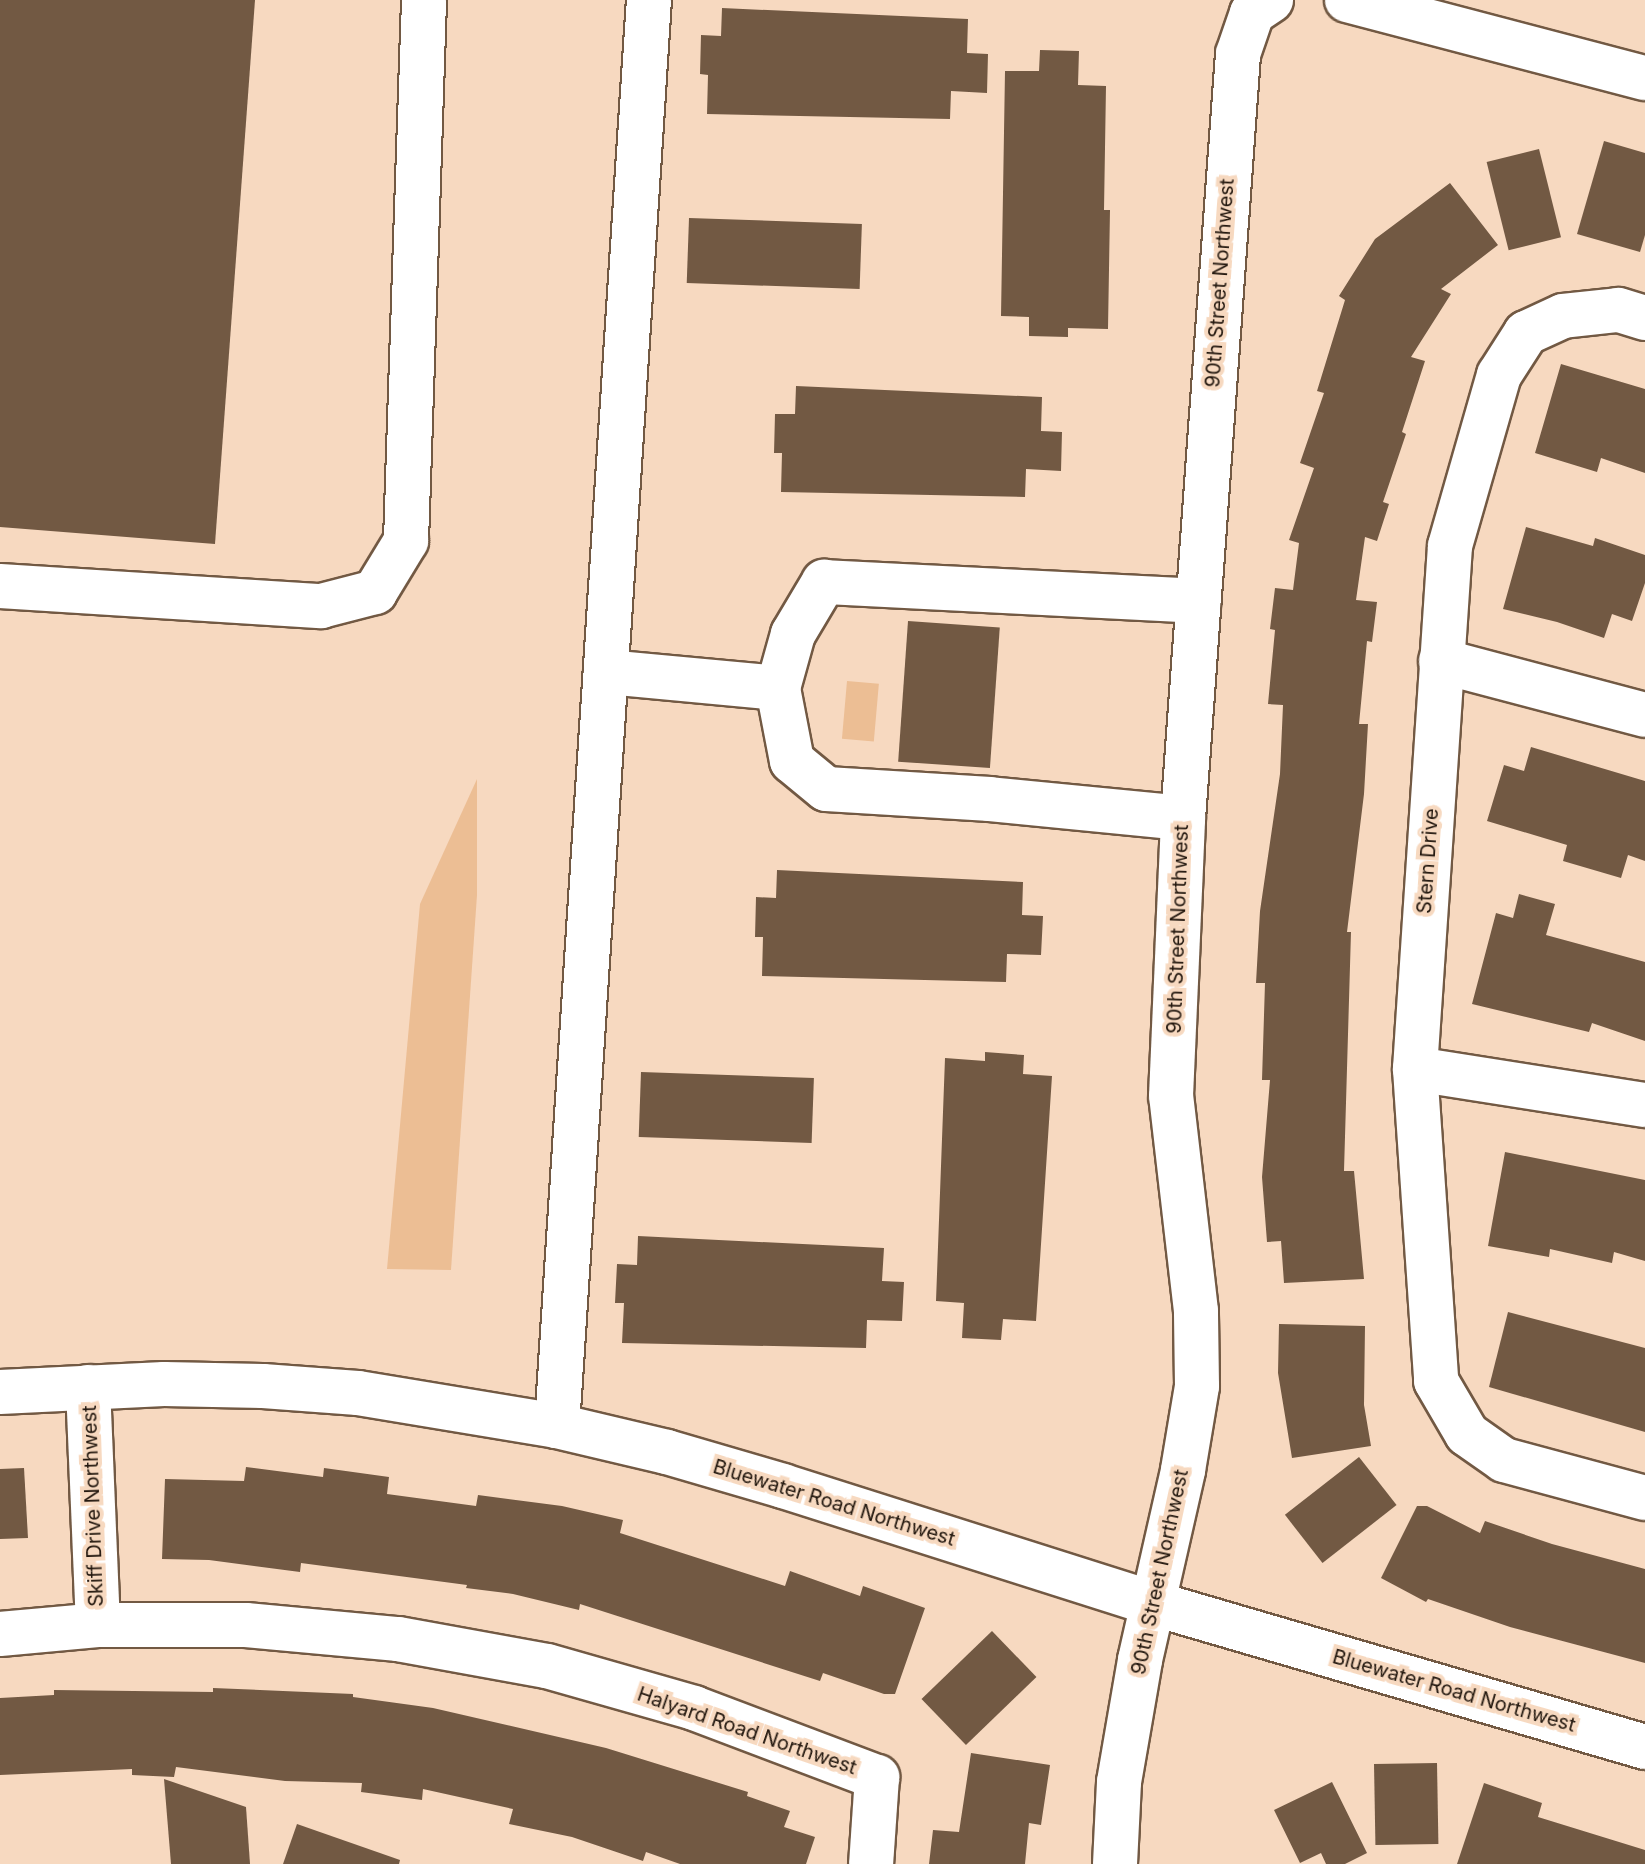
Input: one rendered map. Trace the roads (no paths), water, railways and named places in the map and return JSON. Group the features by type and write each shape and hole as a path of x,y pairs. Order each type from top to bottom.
{"street":[{"path":"0,586 321,606 375,592 406,541 424,0"},
{"path":"557,1426 649,0"},
{"name":"90th Street Northwest","path":"1115,1864 1119,1782 1152,1603 1183,1470 1197,1386 1196,1311 1171,1096 1183,818 1238,54 1252,13 1271,0"},
{"path":"1347,0 1645,78"},
{"name":"Stern Drive","path":"1645,318 1618,310 1563,316 1526,333 1499,375 1450,546 1415,1069 1436,1381 1467,1434 1504,1460 1645,1498"},
{"path":"1183,818 990,799 826,789 792,761 778,688 793,634 824,582 1199,601"},
{"path":"1441,661 1645,715"},
{"path":"606,672 778,688"},
{"path":"1415,1069 1645,1105"},
{"name":"Bluewater Road Northwest","path":"0,1392 235,1385 342,1392 557,1426 667,1452 783,1486 1152,1603 1645,1747"},
{"name":"Skiff Drive Northwest","path":"88,1387 98,1625"},
{"name":"Halyard Road Northwest","path":"0,1634 98,1625 246,1625 398,1639 547,1666 694,1708 877,1777 871,1864"}]}
